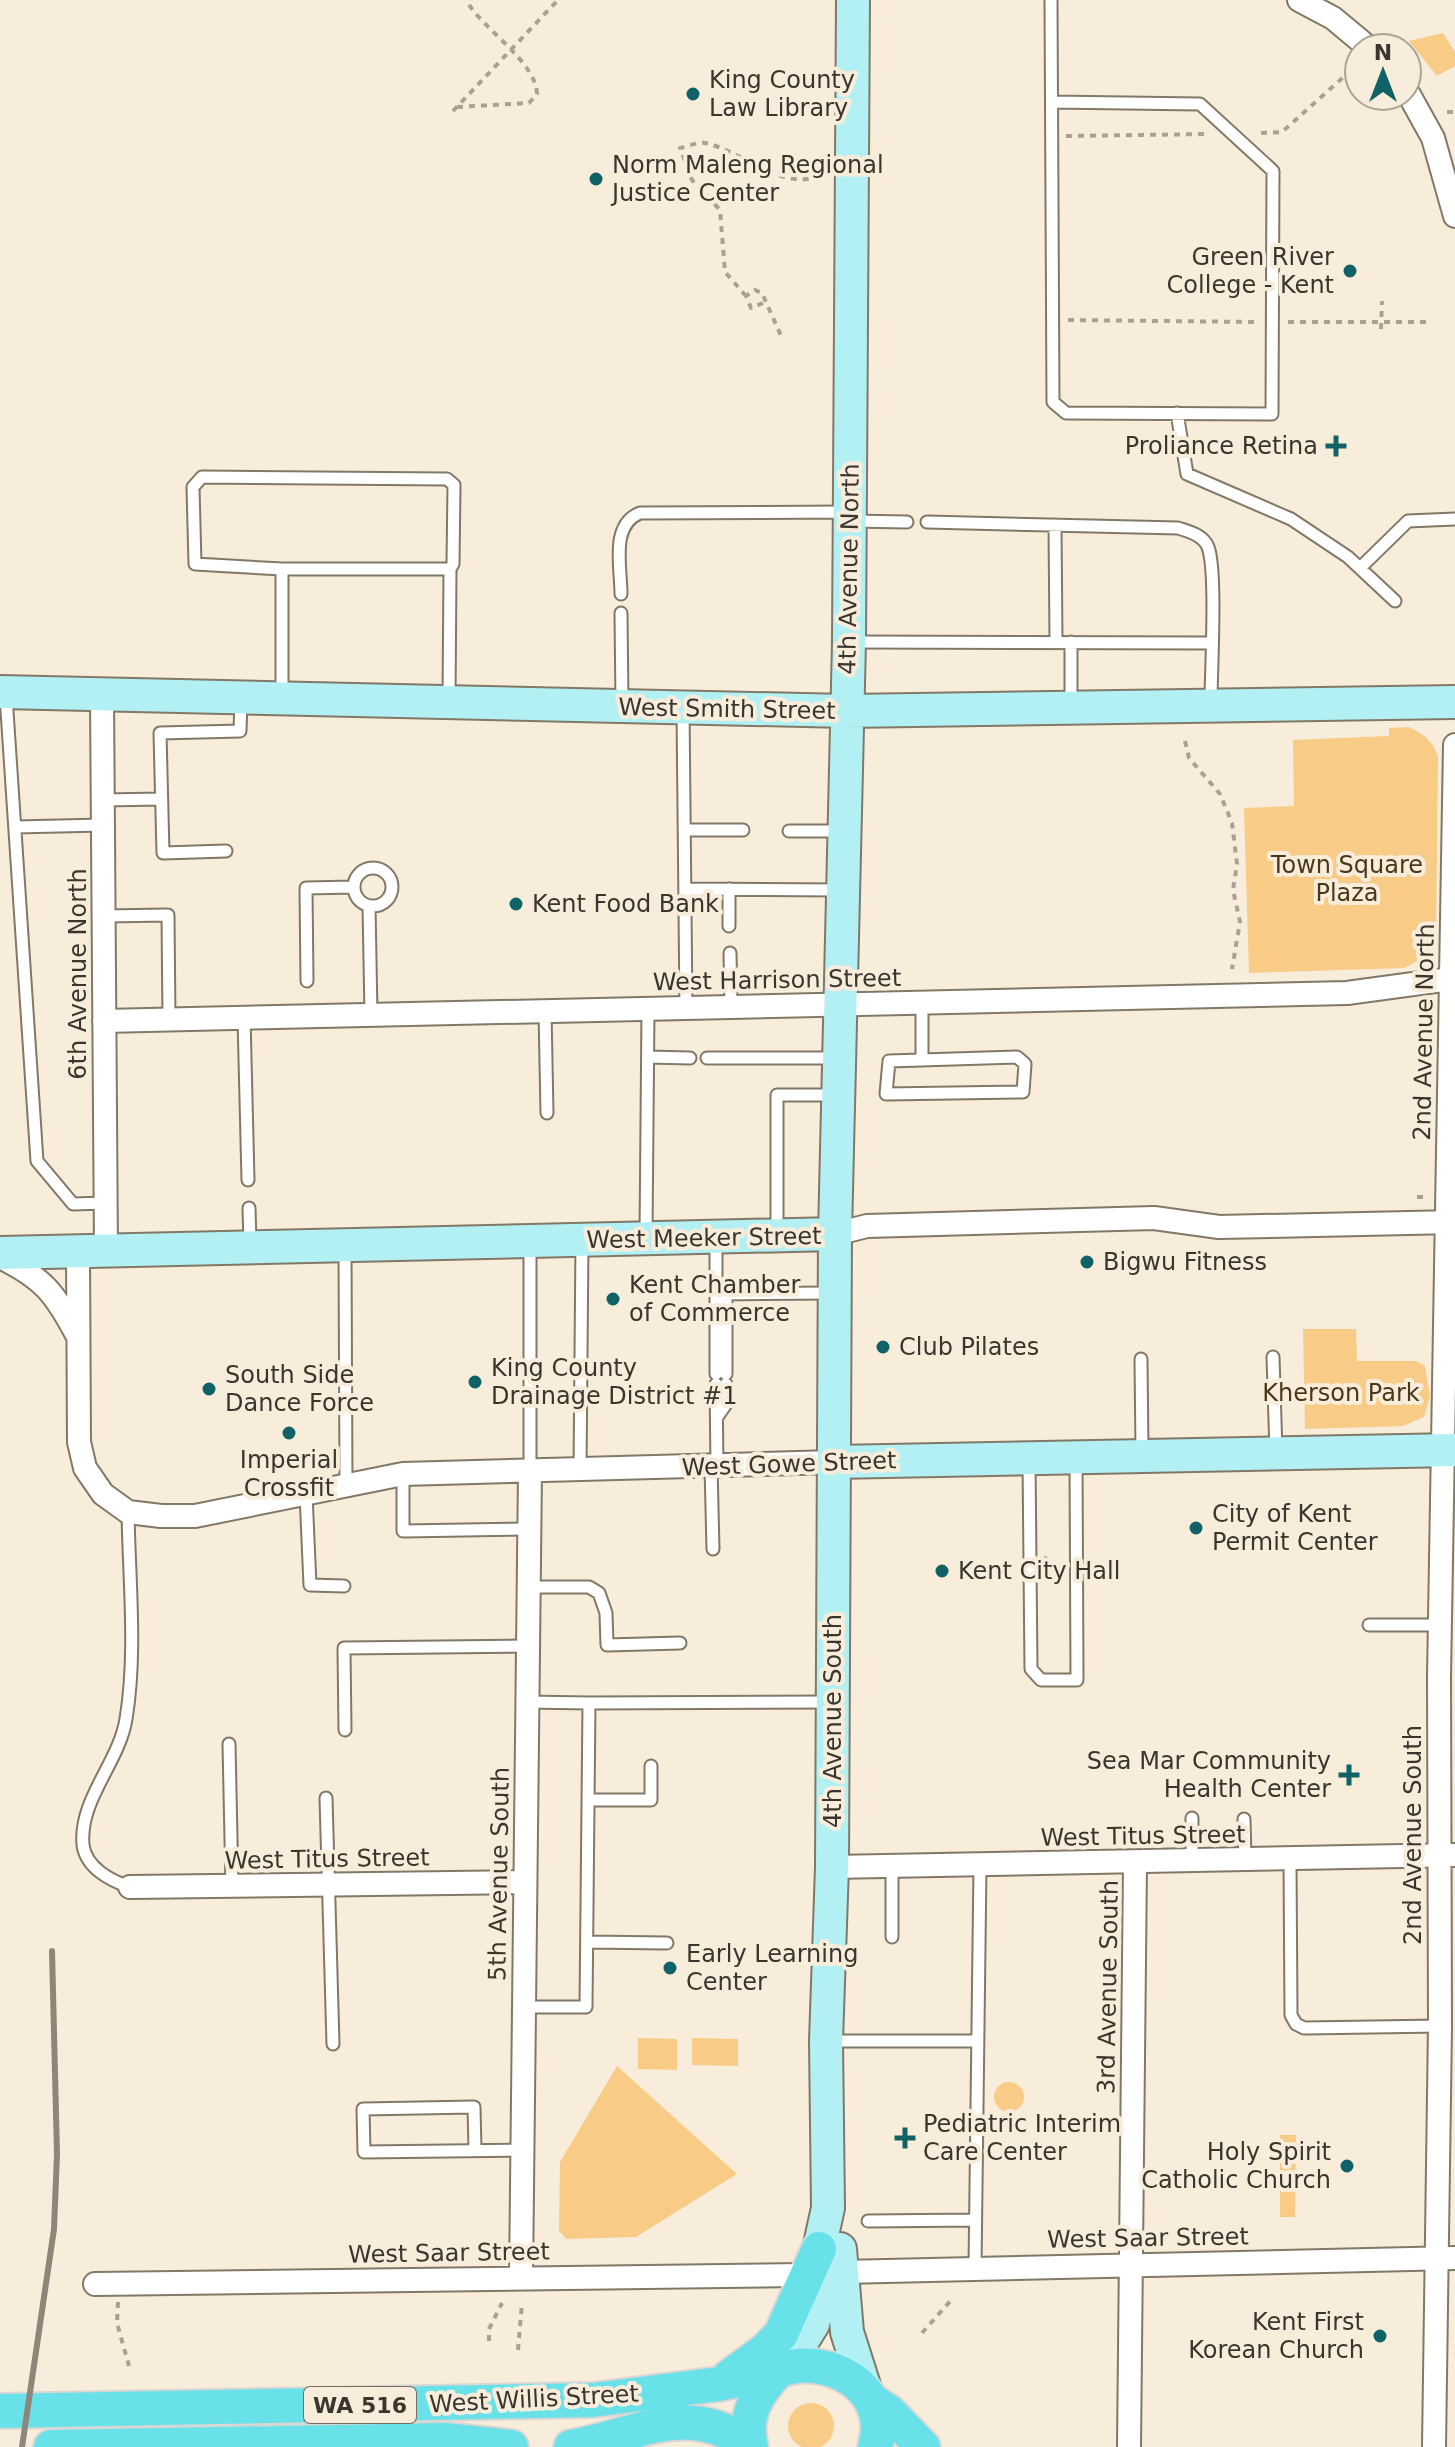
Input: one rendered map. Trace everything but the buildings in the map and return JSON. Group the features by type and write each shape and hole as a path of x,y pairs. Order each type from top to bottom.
{"main road":[{"path":"719,2384 766,2350 781,2334 822,2265"},
{"name":"West Willis Street","path":"0,2411 541,2403 605,2399 719,2384 782,2370 818,2366 837,2370 853,2379 877,2422 889,2412 911,2439 923,2447"},
{"path":"750,2446 749,2417 753,2404 782,2370"},
{"name":"West Willis Street","path":"571,2447 596,2443 660,2422 680,2421 708,2425 750,2446"},
{"path":"636,2447 688,2439 713,2447"},
{"name":"West Willis Street","path":"51,2447 445,2440 511,2447"}],"street":[{"name":"4th Avenue North","path":"835,1234 849,642 853,0"},
{"path":"1299,0 1333,18 1350,32"},
{"path":"1419,112 1433,138 1455,216"},
{"name":"West Smith Street","path":"3,692 102,696 241,715 282,700 846,711 1455,702"},
{"name":"6th Avenue North","path":"102,696 106,1203 92,1251 79,1340 79,1442 85,1468 103,1494 128,1512"},
{"name":"2nd Avenue North","path":"1452,1222 1455,745"},
{"name":"West Harrison Street","path":"104,1021 1347,993 1453,979"},
{"name":"West Meeker Street","path":"0,1255 716,1238 835,1234 867,1226 1138,1219 1219,1227 1452,1222"},
{"name":"2nd Avenue South","path":"1434,2447 1447,2258 1440,2026 1446,1856 1440,1625 1450,1450 1452,1222"},
{"name":"4th Avenue South","path":"782,2370 813,2324 821,2290 828,2208 826,2041 832,1867 835,1234"},
{"path":"0,1255 43,1281 59,1299 79,1340"},
{"name":"West Gowe Street","path":"128,1512 195,1516 403,1474 1450,1450"},
{"name":"5th Avenue South","path":"521,2278 530,1471"},
{"name":"West Titus Street","path":"832,1867 1446,1856"},
{"name":"3rd Avenue South","path":"1129,2447 1135,1863"},
{"name":"West Titus Street","path":"130,1887 524,1882"},
{"name":"West Saar Street","path":"95,2284 521,2278 822,2265 975,2268 1447,2258"},
{"name":"4th Avenue South","path":"822,2265 877,2422"}],"lane":[{"path":"1051,0 1053,402 1066,413 1272,414 1273,171 1200,104 1052,102"},
{"path":"1177,413 1187,474 1291,519 1360,568 1395,601"},
{"path":"449,704 454,485 447,479 202,477 193,487 195,564 282,569 450,569"},
{"path":"621,594 621,529 629,518 649,512 773,512 907,522"},
{"path":"1360,568 1408,521 1455,519"},
{"path":"927,522 1178,528 1199,535 1208,547 1210,573 1211,707"},
{"path":"1055,525 1056,642"},
{"path":"282,569 282,700"},
{"path":"621,613 622,708"},
{"path":"849,642 1211,643"},
{"path":"1071,642 1071,708"},
{"path":"3,692 37,1161 73,1204 106,1203"},
{"path":"683,708 686,1008"},
{"path":"226,851 163,853 160,733 241,715"},
{"path":"103,800 161,799"},
{"path":"15,827 103,825"},
{"path":"684,830 743,830"},
{"path":"789,831 844,831"},
{"path":"367,869 380,869 389,877 390,896 381,905 369,906 358,899 354,887 357,876 367,869"},
{"path":"307,981 306,888 354,887"},
{"path":"685,889 843,890"},
{"path":"729,889 729,926"},
{"path":"369,906 371,1015"},
{"path":"104,916 168,915 169,1020"},
{"path":"730,953 731,1007"},
{"path":"922,1003 922,1059"},
{"path":"646,1239 648,1009"},
{"path":"545,1011 547,1113"},
{"path":"244,1018 248,1180"},
{"path":"648,1057 690,1058"},
{"path":"1017,1057 1025,1064 1023,1092 886,1094 889,1061 922,1059 1017,1057"},
{"path":"707,1058 839,1058"},
{"path":"777,1236 777,1095 838,1095"},
{"path":"249,1208 250,1248"},
{"path":"713,1549 714,1466 721,1379 721,1294 716,1238"},
{"path":"580,1470 582,1241"},
{"path":"530,1242 530,1471"},
{"path":"345,1246 346,1485"},
{"path":"721,1294 835,1293"},
{"path":"1273,1357 1276,1454"},
{"path":"1141,1359 1142,1457"},
{"path":"1029,1459 1031,1669 1041,1680 1077,1680 1076,1458"},
{"path":"403,1474 403,1531 529,1529"},
{"path":"306,1494 310,1585 344,1586"},
{"path":"128,1512 129,1660 126,1721 109,1769 90,1802 83,1848 96,1868 112,1881 130,1887"},
{"path":"528,1587 589,1587 599,1593 606,1613 607,1645 680,1643"},
{"path":"1369,1625 1440,1625"},
{"path":"345,1730 344,1648 527,1646"},
{"path":"526,1702 833,1702"},
{"path":"523,2007 586,2007 589,1703"},
{"path":"229,1744 232,1886"},
{"path":"588,1800 651,1800 651,1766"},
{"path":"326,1798 333,2044"},
{"path":"1192,1818 1192,1862"},
{"path":"1244,1819 1245,1861"},
{"path":"1290,1860 1291,2015 1296,2024 1304,2028 1440,2026"},
{"path":"975,2268 980,1865"},
{"path":"892,1866 892,1937"},
{"path":"587,1942 667,1943"},
{"path":"826,2041 976,2041"},
{"path":"475,2150 474,2107 363,2109 364,2152 522,2150"},
{"path":"868,2221 975,2220"}],"path":[{"path":"466,0 473,12 510,51 536,84 533,101 455,109 510,51 558,0"},
{"path":"1261,133 1282,132 1343,77"},
{"path":"1447,112 1455,112"},
{"path":"1052,136 1210,134"},
{"path":"763,303 751,308 746,296 725,272 720,210 692,180 680,148 704,142 756,166 802,181 812,178"},
{"path":"746,296 752,291 759,291 764,296 763,303 777,321 782,338"},
{"path":"1381,329 1382,301"},
{"path":"1064,320 1262,322"},
{"path":"1286,322 1432,322"},
{"path":"1185,741 1189,758 1215,787 1232,823 1237,864 1233,890 1240,922 1232,969"},
{"path":"1417,1197 1426,1197"},
{"path":"1030,1555 1045,1557 1060,1570 1077,1571"},
{"path":"119,2284 117,2323 129,2366"},
{"path":"922,2333 953,2298"},
{"path":"489,2341 489,2329 502,2303"},
{"path":"518,2350 522,2339 522,2303"}],"green space":[{"path":"1443,33 1455,52 1455,66 1437,76 1423,58 1423,38"},
{"name":"Town Square Plaza","path":"1409,727 1427,739 1438,757 1436,942 1419,960 1404,968 1249,973 1244,808 1294,806 1293,740 1389,736 1389,728"},
{"name":"Kherson Park","path":"1303,1329 1356,1329 1357,1361 1416,1361 1425,1366 1430,1396 1424,1417 1403,1426 1305,1429"},
{"path":"638,2038 677,2039 677,2070 638,2069"},
{"path":"692,2038 738,2039 738,2066 692,2065"},
{"path":"617,2066 737,2174 636,2237 566,2239 559,2231 560,2162"},
{"path":"1009,2082 1020,2086 1024,2097 1020,2108 1009,2112 998,2108 994,2097 998,2086"},
{"path":"1280,2135 1296,2135 1295,2217 1280,2217"},
{"path":"811,2403 820,2404 827,2410 833,2417 833,2435 827,2442 820,2448 811,2449 802,2448 795,2442 789,2435 788,2426 789,2417 795,2410 802,2404"}],"railway":[{"path":"22,2447 54,2229 57,2154 52,1951"}],"place":[{"name":"King County Law Library","path":"693,94"},
{"name":"Norm Maleng Regional Justice Center","path":"596,179"},
{"name":"Green River College - Kent","path":"1350,271"},
{"name":"Proliance Retina","path":"1336,446"},
{"name":"Kent Food Bank","path":"516,904"},
{"name":"Bigwu Fitness","path":"1087,1262"},
{"name":"Kent Chamber of Commerce","path":"613,1299"},
{"name":"Club Pilates","path":"883,1347"},
{"name":"King County Drainage District #1","path":"475,1382"},
{"name":"South Side Dance Force","path":"209,1389"},
{"name":"Imperial Crossfit","path":"289,1433"},
{"name":"City of Kent Permit Center","path":"1196,1528"},
{"name":"Kent City Hall","path":"942,1571"},
{"name":"Sea Mar Community Health Center","path":"1349,1775"},
{"name":"Early Learning Center","path":"670,1968"},
{"name":"Pediatric Interim Care Center","path":"905,2138"},
{"name":"Holy Spirit Catholic Church","path":"1347,2166"},
{"name":"Kent First Korean Church","path":"1380,2336"}]}
